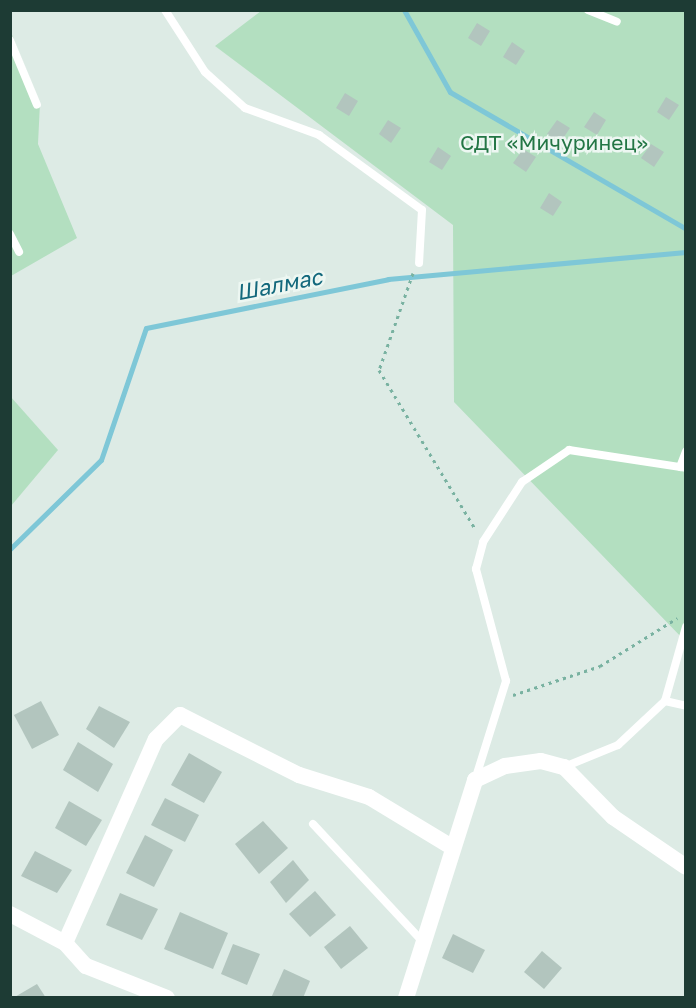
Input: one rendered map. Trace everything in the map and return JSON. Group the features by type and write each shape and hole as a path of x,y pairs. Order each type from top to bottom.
{"street":[{"path":"65,943 156,739 180,715 299,775 369,796 450,846"},
{"path":"410,996 422,941 450,846 475,780 505,766 541,761 564,767 613,817 686,867"},
{"path":"10,914 65,943 86,966 167,998"}],"lane":[{"path":"165,10 205,72 245,108 319,135 422,210 419,263"},
{"path":"588,10 617,22"},
{"path":"10,40 37,105"},
{"path":"10,234 19,252"},
{"path":"475,780 506,681 476,569 483,542 522,482 569,450 683,467 686,451"},
{"path":"564,767 618,745 665,701 686,627"},
{"path":"665,701 686,706"},
{"path":"313,824 422,941"}],"path":[{"path":"419,263 403,289 379,370 483,542"},
{"path":"500,699 600,666 686,613"}],"green space":[{"name":"СДТ «Мичуринец»","path":"261,11 685,11 685,641 454,402 453,225 215,46"},
{"path":"10,30 40,103 38,144 77,238 11,276"},
{"path":"10,396 58,450 11,506 10,506"}],"building":[{"path":"477,23 490,31 481,46 468,38"},
{"path":"512,42 525,51 516,65 503,57"},
{"path":"345,93 358,101 349,116 336,108"},
{"path":"666,97 679,105 669,120 657,112"},
{"path":"594,112 606,120 597,135 584,127"},
{"path":"388,120 401,128 391,143 379,134"},
{"path":"557,120 570,128 560,143 547,134"},
{"path":"651,144 664,152 654,167 641,158"},
{"path":"438,147 451,156 442,170 429,162"},
{"path":"523,149 536,157 526,172 513,163"},
{"path":"549,193 562,202 553,216 540,208"},
{"path":"41,701 59,735 32,749 14,715"},
{"path":"99,706 130,722 114,748 86,729"},
{"path":"78,742 113,764 98,792 63,770"},
{"path":"189,753 222,772 204,803 171,785"},
{"path":"165,798 199,815 185,842 151,825"},
{"path":"69,801 102,820 86,846 55,828"},
{"path":"263,821 288,848 259,874 235,844"},
{"path":"145,835 173,850 154,887 126,873"},
{"path":"35,851 72,870 57,893 21,876"},
{"path":"293,860 309,880 286,903 270,882"},
{"path":"315,891 336,915 310,937 289,914"},
{"path":"120,893 158,909 142,940 106,925"},
{"path":"180,912 228,933 213,969 164,949"},
{"path":"350,926 368,948 341,969 324,947"},
{"path":"453,934 485,950 473,973 442,958"},
{"path":"233,944 260,954 247,985 221,974"},
{"path":"542,951 562,968 544,989 524,972"},
{"path":"284,969 310,981 303,998 271,998"},
{"path":"37,984 46,998 13,998"}],"waterway":[{"path":"404,10 450,92 686,229"},
{"name":"Шалмас","path":"10,549 101,460 146,328 388,279 686,252"}]}
